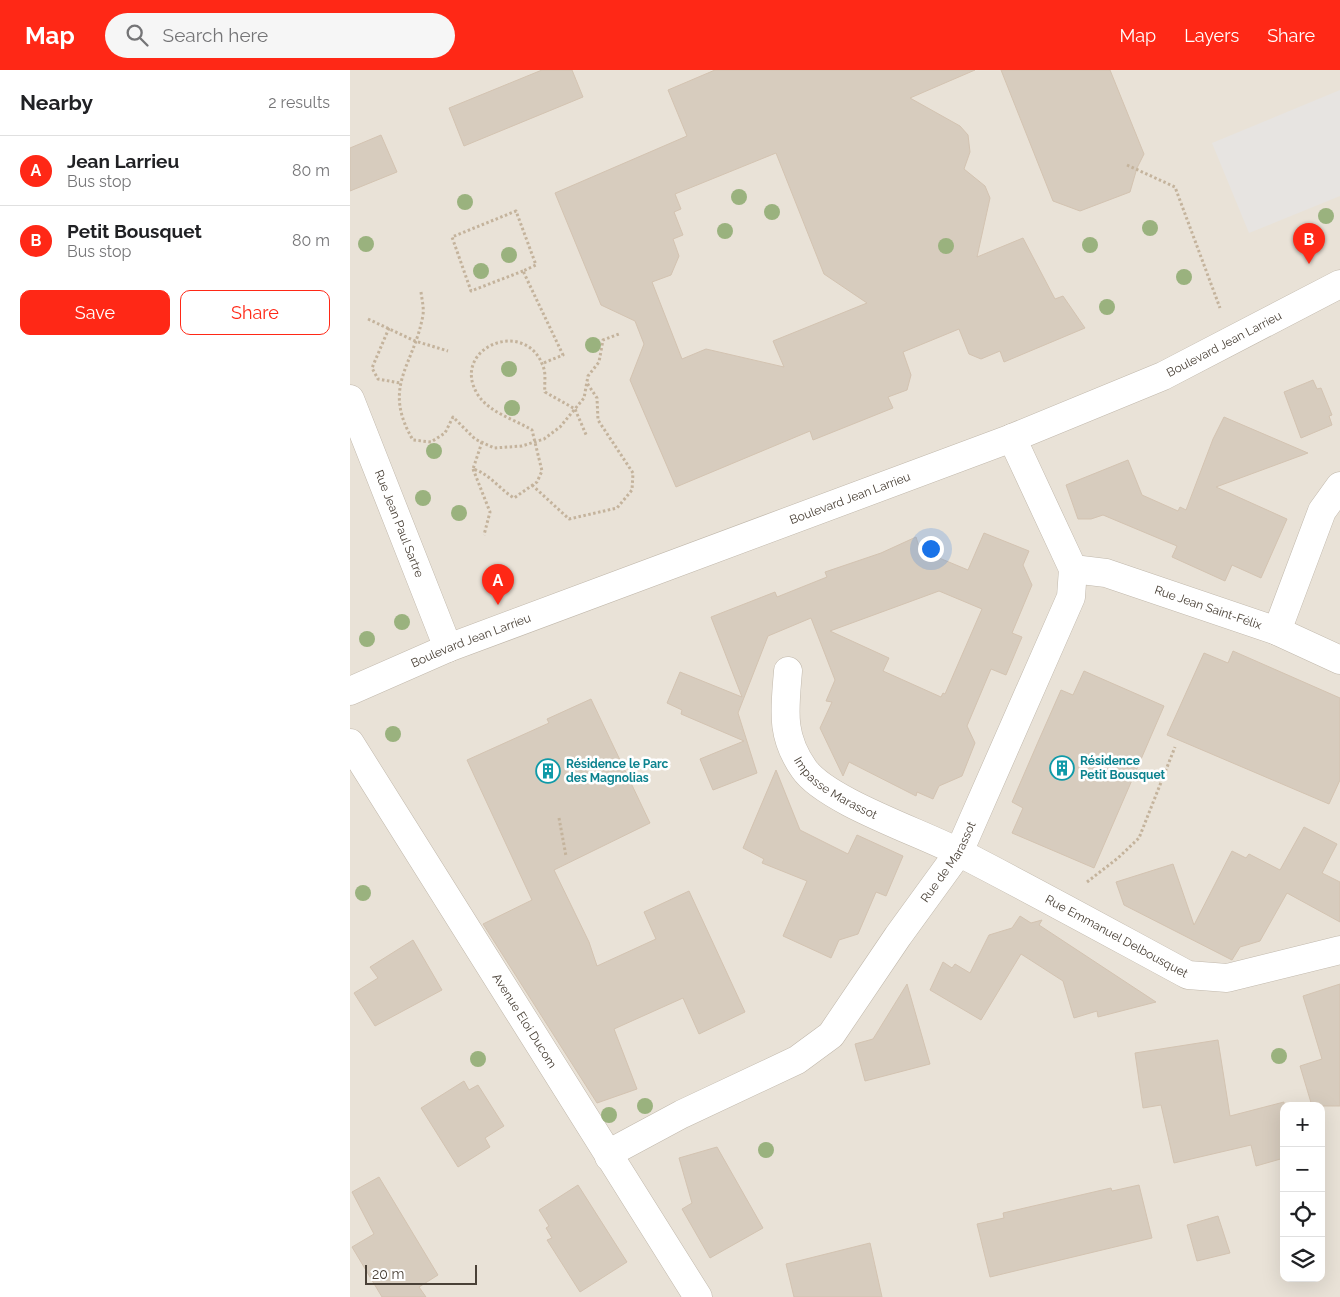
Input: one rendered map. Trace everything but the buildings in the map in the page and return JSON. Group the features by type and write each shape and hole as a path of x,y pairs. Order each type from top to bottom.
{"street":[{"name":"Boulevard Jean Larrieu","path":"350,691 448,648 1012,438 1163,376 1340,284"},
{"name":"Rue Jean Paul Sartre","path":"350,399 448,648"},
{"name":"Rue de Marassot","path":"609,1157 615,1150 675,1118 797,1060 831,1035 898,936 959,852 1071,597 1073,569 1012,438"},
{"path":"1276,631 1322,511 1340,486"},
{"name":"Rue Jean Saint-Félix","path":"1073,569 1106,573 1276,631 1340,660"},
{"name":"Impasse Marassot","path":"788,671 784,721 789,743 804,770 825,790 959,852"},
{"name":"Avenue Eloi Ducom","path":"350,743 698,1297"},
{"name":"Rue Emmanuel Delbousquet","path":"959,852 1188,975 1227,978 1340,950"}],"path":[{"path":"1127,166 1174,187 1222,315"},
{"path":"516,210 536,264 523,271 471,291 452,237 516,210"},
{"path":"523,271 563,355 541,364"},
{"path":"421,292 424,314 400,383 402,421 413,440 431,442 445,433 453,417 475,439 494,448 522,446 544,439 560,427 584,398 588,376 599,362 604,340 619,334"},
{"path":"368,319 415,341 448,351"},
{"path":"389,328 372,368 378,379 400,383"},
{"path":"473,469 486,473 501,490 514,498 537,482 542,471 532,430 493,410 478,394 471,375 476,357 491,344 514,340 527,345 544,370 545,392 575,409 587,437"},
{"path":"532,485 569,519 617,508 632,490 633,473 598,420 597,398 587,383"},
{"path":"482,442 473,469 490,512 484,535"},
{"path":"1056,904 1118,858 1139,838 1175,747"},
{"path":"558,818 566,856"}],"shaded area":[{"path":"350,70 1340,70 1340,1297 350,1297"},
{"path":"1340,90 1340,196 1249,233 1212,143"}],"place":[{"name":"Petit Bousquet","path":"1309,264"},
{"name":"Jean Larrieu","path":"498,605"},
{"name":"Résidence Petit Bousquet","path":"1062,768"},
{"name":"Résidence le Parc des Magnolias","path":"548,771"}]}
